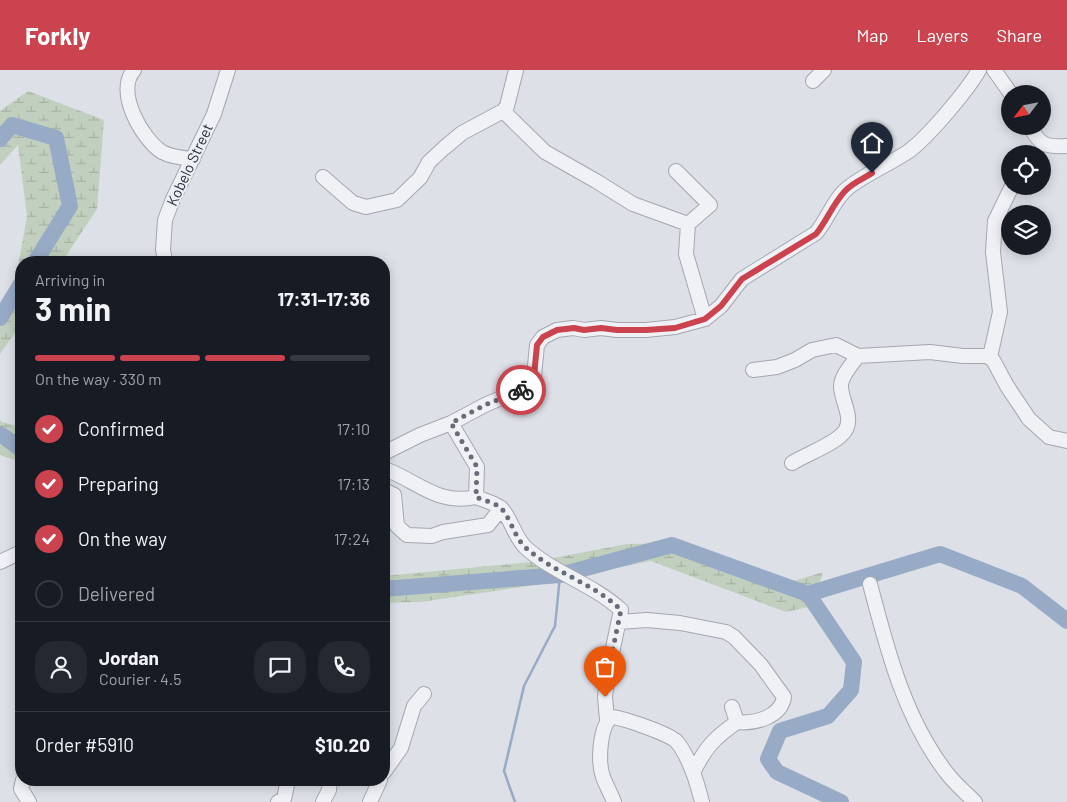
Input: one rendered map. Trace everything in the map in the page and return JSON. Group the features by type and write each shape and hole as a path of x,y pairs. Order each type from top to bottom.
{"street":[{"name":"Kobelo Street","path":"164,256 165,220 173,199 214,114 228,70"},
{"path":"323,178 353,203 366,207 397,200 420,178 429,162 444,148 462,133 503,111 516,70"},
{"path":"813,81 824,70"},
{"path":"390,450 420,434 451,423 531,383 534,376 537,345 543,337 557,330 574,328 584,330 601,328 646,330 675,328 705,319 721,306 742,279 816,234 839,198 849,187 914,146 961,95 979,70"},
{"path":"994,70 1005,85"},
{"path":"131,71 129,102 146,135 154,146 164,153 193,159"},
{"path":"503,111 545,152 633,204 688,224"},
{"path":"1051,147 1067,146"},
{"path":"676,171 710,205 688,224 686,254 705,319"},
{"path":"1008,195 995,221 993,252 1000,312 990,357 1006,386 1029,419 1049,438 1067,441"},
{"path":"753,370 785,365 812,350 836,345 858,356 930,352 990,357"},
{"path":"792,463 817,450 844,432 849,418 841,387 845,376 858,356"},
{"path":"451,423 477,467 476,497"},
{"path":"390,473 447,498 462,500 476,497 500,508 519,540 527,548 550,565 609,599 621,610 608,672 605,697 607,720 602,736 600,763 602,776 614,802"},
{"path":"390,493 394,495 397,526 407,535 432,536 443,532 488,525 495,516 503,512"},
{"path":"0,562 15,555"},
{"path":"870,584 878,618 906,703 916,724 946,773 975,802"},
{"path":"619,622 635,620 680,623 726,632 734,637 761,665 784,698 783,704 774,714 754,722 737,722 714,739 693,773"},
{"path":"390,760 401,748 414,706 424,694"},
{"path":"732,707 737,722"},
{"path":"607,720 612,717 620,718 671,737 676,741 693,773 702,802"},
{"path":"21,786 21,789 29,802"},
{"path":"278,802 284,799 287,786"},
{"path":"323,802 329,786"},
{"path":"370,802 377,786"}],"green space":[{"path":"28,91 104,120 97,209 66,256 20,256 27,216 18,145 0,165 0,111"},
{"path":"15,283 15,333 0,354 0,305"},
{"path":"0,420 15,425 15,460 0,455"},
{"path":"686,543 787,583 823,572 813,606 786,612 651,561 528,586 421,602 390,603 390,575 532,562 627,544"}],"waterway":[{"path":"0,139 12,125 56,138 70,206 39,256"},
{"path":"0,318 15,294"},
{"path":"0,434 15,445"},
{"path":"390,589 560,575 672,545 808,594 940,554 1022,586 1067,621"},
{"path":"515,802 504,771 524,686 555,626 560,576"},
{"path":"808,594 854,662 851,690 828,716 780,731 768,759 777,772 841,802"}],"way so far":[{"path":"521,390 485,405 451,423 477,467 476,497 500,508 519,540 527,548 550,565 609,599 621,610 608,672 605,697"}],"route":[{"path":"521,390 531,383 534,376 537,345 543,337 557,330 574,328 584,330 601,328 617,330 675,328 705,319 721,306 736,284 742,279 816,234 846,190 872,173"}]}
